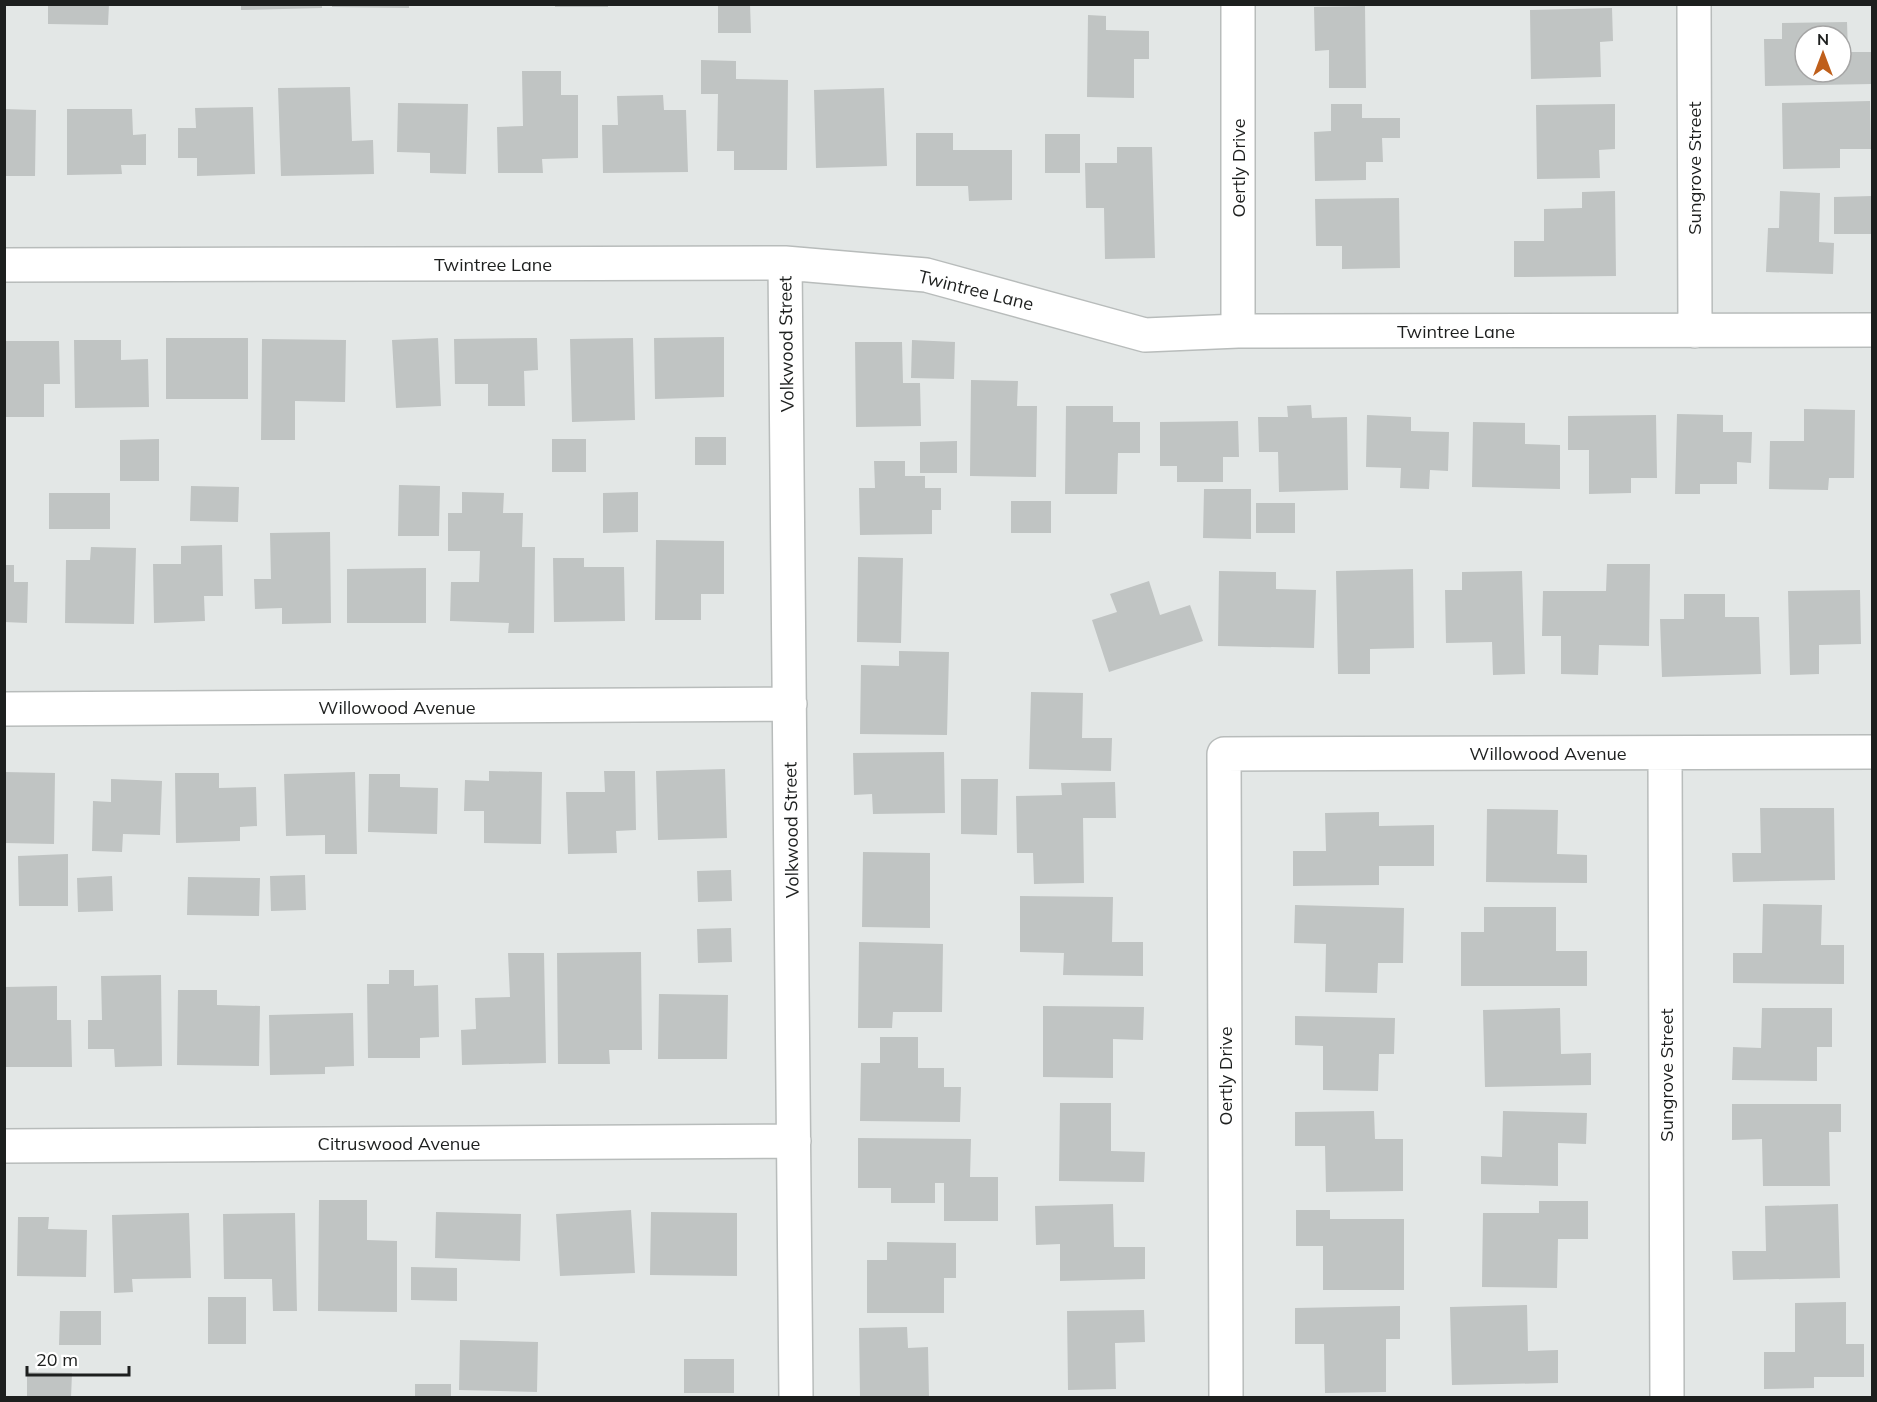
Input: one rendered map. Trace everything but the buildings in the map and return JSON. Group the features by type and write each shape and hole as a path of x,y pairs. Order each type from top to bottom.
{"street":[{"name":"Oertly Drive","path":"1238,4 1238,331"},
{"name":"Sungrove Street","path":"1694,4 1695,331"},
{"name":"Twintree Lane","path":"4,265 785,263 926,275 1145,335 1238,331 1872,330"},
{"name":"Volkwood Street","path":"785,263 796,1398"},
{"name":"Willowood Avenue","path":"4,709 790,704"},
{"name":"Willowood Avenue","path":"1224,754 1872,752"},
{"name":"Sungrove Street","path":"1665,753 1667,1398"},
{"name":"Oertly Drive","path":"1224,754 1226,1398"},
{"name":"Citruswood Avenue","path":"4,1146 794,1141"}]}
